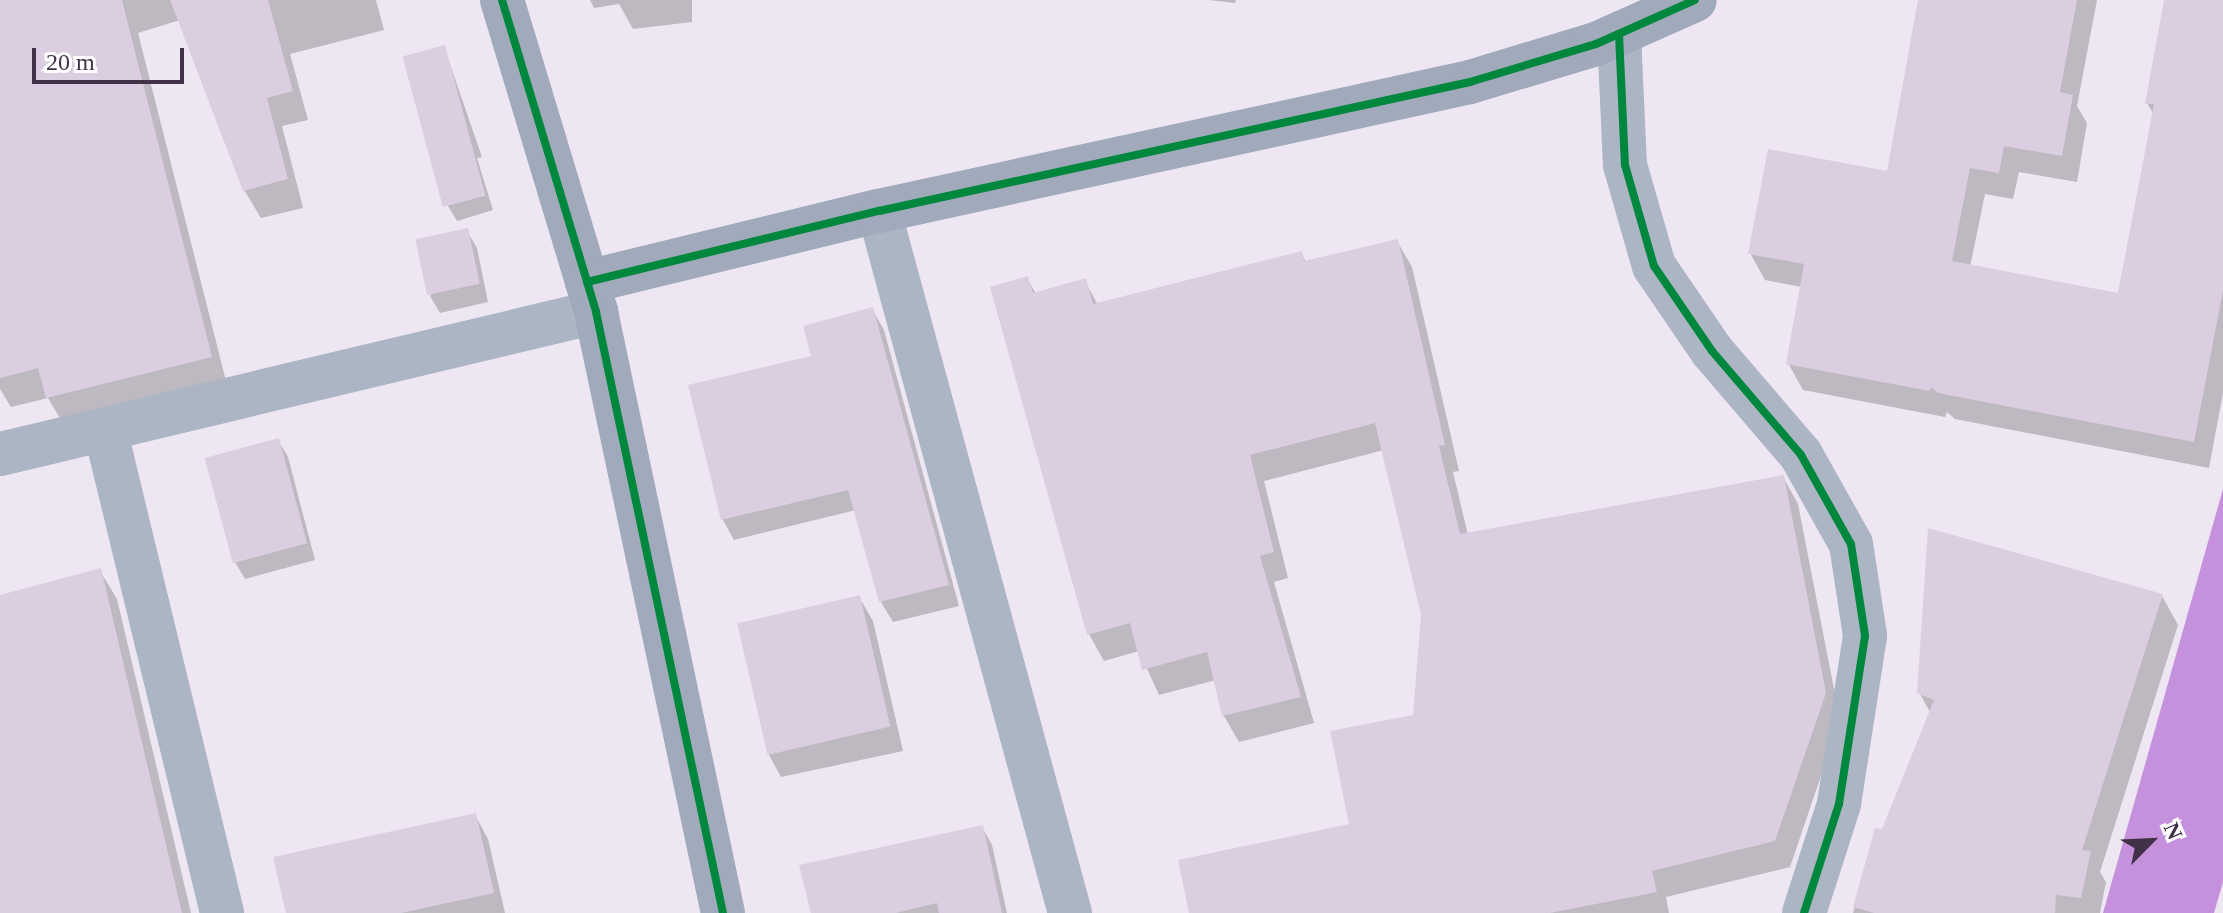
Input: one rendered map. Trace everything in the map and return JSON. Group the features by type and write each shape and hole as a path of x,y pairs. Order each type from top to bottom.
{"street":[{"path":"502,0 591,297 723,913"},
{"path":"0,454 105,429 591,297 879,211 1470,82 1619,34 1695,0"},
{"path":"1619,34 1625,165 1654,266 1712,351 1801,455 1851,544 1865,636 1839,804 1804,913"},
{"path":"879,211 1070,913"},
{"path":"105,429 222,913"}],"shaded area":[{"path":"2223,489 2223,882 2214,913 2103,913"}],"building":[{"path":"0,0 122,0 212,357 46,398 38,368 0,378"},
{"path":"170,0 268,0 293,91 267,98 288,179 243,191"},
{"path":"1918,0 2077,0 2060,92 2073,95 2062,156 2004,146 1999,173 1970,168 1952,261 2118,293 2154,104 2145,104 2164,0 2223,0 2223,290 2194,442 1938,393 1931,387 1930,391 1786,364 1804,264 1748,254 1768,149 1887,171"},
{"path":"445,45 485,196 443,207 402,56"},
{"path":"468,228 480,284 427,295 415,239"},
{"path":"1398,239 1445,445 1439,446 1460,534 1784,475 1826,693 1775,841 1652,871 1657,892 1550,913 1189,913 1178,860 1349,824 1330,731 1413,715 1421,615 1375,423 1250,455 1274,552 1260,556 1301,697 1222,716 1207,652 1142,670 1130,623 1087,635 990,287 1028,276 1033,293 1086,278 1093,304 1302,251 1304,261"},
{"path":"873,307 949,585 879,602 848,490 721,520 688,385 811,356 803,326"},
{"path":"279,438 307,543 233,563 205,458"},
{"path":"1928,528 2163,594 2082,850 2091,851 2081,898 2056,895 2055,913 1874,913 1853,907 1875,828 1882,829 1934,700 1917,693"},
{"path":"101,568 182,913 0,913 0,595"},
{"path":"860,595 890,727 768,755 737,623"},
{"path":"476,813 494,893 401,913 286,913 273,857"},
{"path":"983,825 1002,913 939,913 937,903 896,913 811,913 799,865"}],"cycle path":[{"path":"502,0 596,312 723,913"},
{"path":"587,282 879,211 1470,82 1596,44 1695,0"},
{"path":"1619,34 1625,165 1654,266 1712,351 1801,455 1851,544 1865,636 1839,804 1804,913"}]}
